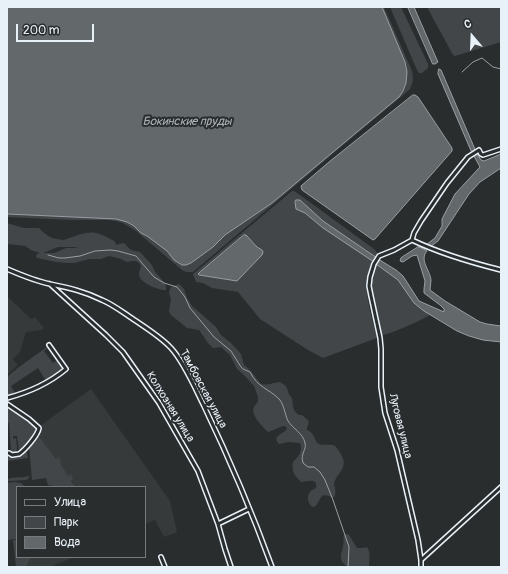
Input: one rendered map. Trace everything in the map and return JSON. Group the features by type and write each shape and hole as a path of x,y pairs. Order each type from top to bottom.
{"street":[{"path":"501,149 483,155 479,150 468,157 442,189 421,221 412,240 435,251 458,259 501,270"},
{"name":"Луговая улица","path":"412,240 379,256 374,264 369,286 380,338 381,387 383,400 397,450 418,540 421,567"},
{"name":"Тамбовская улица","path":"7,269 30,278 70,288 104,301 144,327 171,348 180,360 212,424 262,539 272,567"},
{"name":"Колхозная улица","path":"50,284 123,352 174,427 198,471 218,524 231,567"},
{"path":"7,398 23,394 42,385 66,369 49,345"},
{"path":"7,404 39,428 36,435 18,454 12,455 7,453"},
{"path":"421,560 501,487"},
{"path":"218,524 249,509"},
{"path":"162,557 165,567"}],"shaded area":[{"path":"7,296 31,319 35,317 44,328 41,330 26,332 20,352 13,359 18,365 7,375"},
{"path":"91,389 170,501 177,532 164,537 155,520 146,524 146,486 75,486 38,435 37,428"},
{"path":"72,558 50,567 26,567 30,559"}],"green space":[{"path":"382,7 384,7 412,71 413,78 410,89 193,272 186,272 182,270 136,231 120,222 110,220 7,217 7,214 116,219 134,226 141,233 167,251 174,260 182,265 191,263 213,247 225,235 272,203 390,105 401,94 406,83 406,67"},
{"path":"390,7 401,7 428,64 428,68 422,73 419,73 417,70"},
{"path":"427,7 501,7 501,42 455,56 453,55"},
{"path":"292,191 294,191 377,252 377,258 323,221 300,200 296,200 296,209 305,213 323,228 374,262 367,280 367,293 377,338 323,358 260,319 238,292 212,288 203,283 196,282 193,274","holes":["243,235 263,252 262,255 237,281 198,274"]},
{"path":"7,223 24,228 39,228 45,234 60,240 84,233 100,234 114,241 116,243 115,245 124,243 131,250 140,252 165,283 166,290 155,288 146,284 140,278 139,275 141,266 136,261 127,262 109,256 101,259 90,259 74,263 56,262 37,258 37,254 40,253 25,246 7,244","holes":["58,247 78,247 66,248 54,253 43,253"]},
{"path":"376,264 398,280 414,303 430,315 405,327 380,336 370,286 371,277"},
{"path":"179,284 184,289 192,306 216,327 221,335 241,354 244,365 260,383 268,384 280,382 286,386 292,398 295,412 302,415 309,421 307,430 312,434 317,443 323,445 333,445 337,448 342,456 344,465 334,483 336,492 333,498 324,495 321,497 316,506 312,507 309,504 308,495 316,488 315,482 301,482 294,474 293,469 293,462 301,451 300,443 288,442 279,444 276,439 277,437 287,428 283,426 268,432 258,421 253,410 258,402 258,397 254,386 237,369 230,355 221,347 213,348 199,330 187,328 171,315 169,311 171,299 169,292 171,287"},
{"path":"49,347 44,351 53,363 58,360 63,367 62,370 46,381 38,368 11,386 16,395 7,397 7,377"},
{"path":"7,406 28,421 36,430 33,438 19,451 17,436 13,436 13,439 16,438 17,448 16,452 14,453 11,451 9,423 7,423"},
{"path":"38,435 56,459 59,457 60,463 68,476 71,474 73,479 71,481 75,486 48,485 46,478 32,480 29,446"},
{"path":"26,449 28,458 7,461 7,457 18,456"},
{"path":"30,476 26,480 9,480 7,482 7,479 10,478"},
{"path":"7,483 21,483 24,486 16,486 16,539 7,540"},
{"path":"344,534 349,535 357,548 367,547 369,554 369,567 350,567 343,563 341,560 341,555"},
{"path":"13,540 16,540 16,558 33,558 30,559 26,567 16,567"}],"water":[{"name":"Бокинские пруды","path":"7,7 382,7 405,62 407,72 406,83 399,97 272,203 225,235 213,247 191,263 182,265 174,260 167,251 127,222 116,219 7,214"},
{"path":"408,7 414,7 438,62 435,64 433,64"},
{"path":"439,69 441,70 474,147 475,150 472,153 438,74"},
{"path":"413,95 418,97 452,148 452,151 373,240 302,190 301,186"},
{"path":"476,154 481,160 484,161 501,154 501,168 480,182 469,194 438,241 430,247 426,245 435,238 442,226 442,219 455,194 480,167 474,156"},
{"path":"296,200 300,200 323,221 377,258 374,262 323,228 305,213 296,209"},
{"path":"244,235 246,235 263,252 262,255 237,281 198,274 200,272"},
{"path":"418,247 427,251 424,261 431,280 430,290 480,322 501,326 501,342 483,340 469,336 457,331 424,311 414,303 398,280 376,264 378,259 396,270 403,276 419,301 444,312 444,309 440,305 424,293 425,281 417,255 412,256 403,262 400,261 401,258"}],"waterway":[{"path":"462,72 473,62 482,58 493,67 501,69"},
{"path":"48,255 65,258 80,256 95,251 118,251 136,256 154,277 164,283 177,287 185,297 190,308 214,337 231,351 241,367 250,372 256,381 281,401 288,421 304,440 305,448 302,457 303,463 308,467 314,467 320,472 325,480 349,547 348,567"}]}
